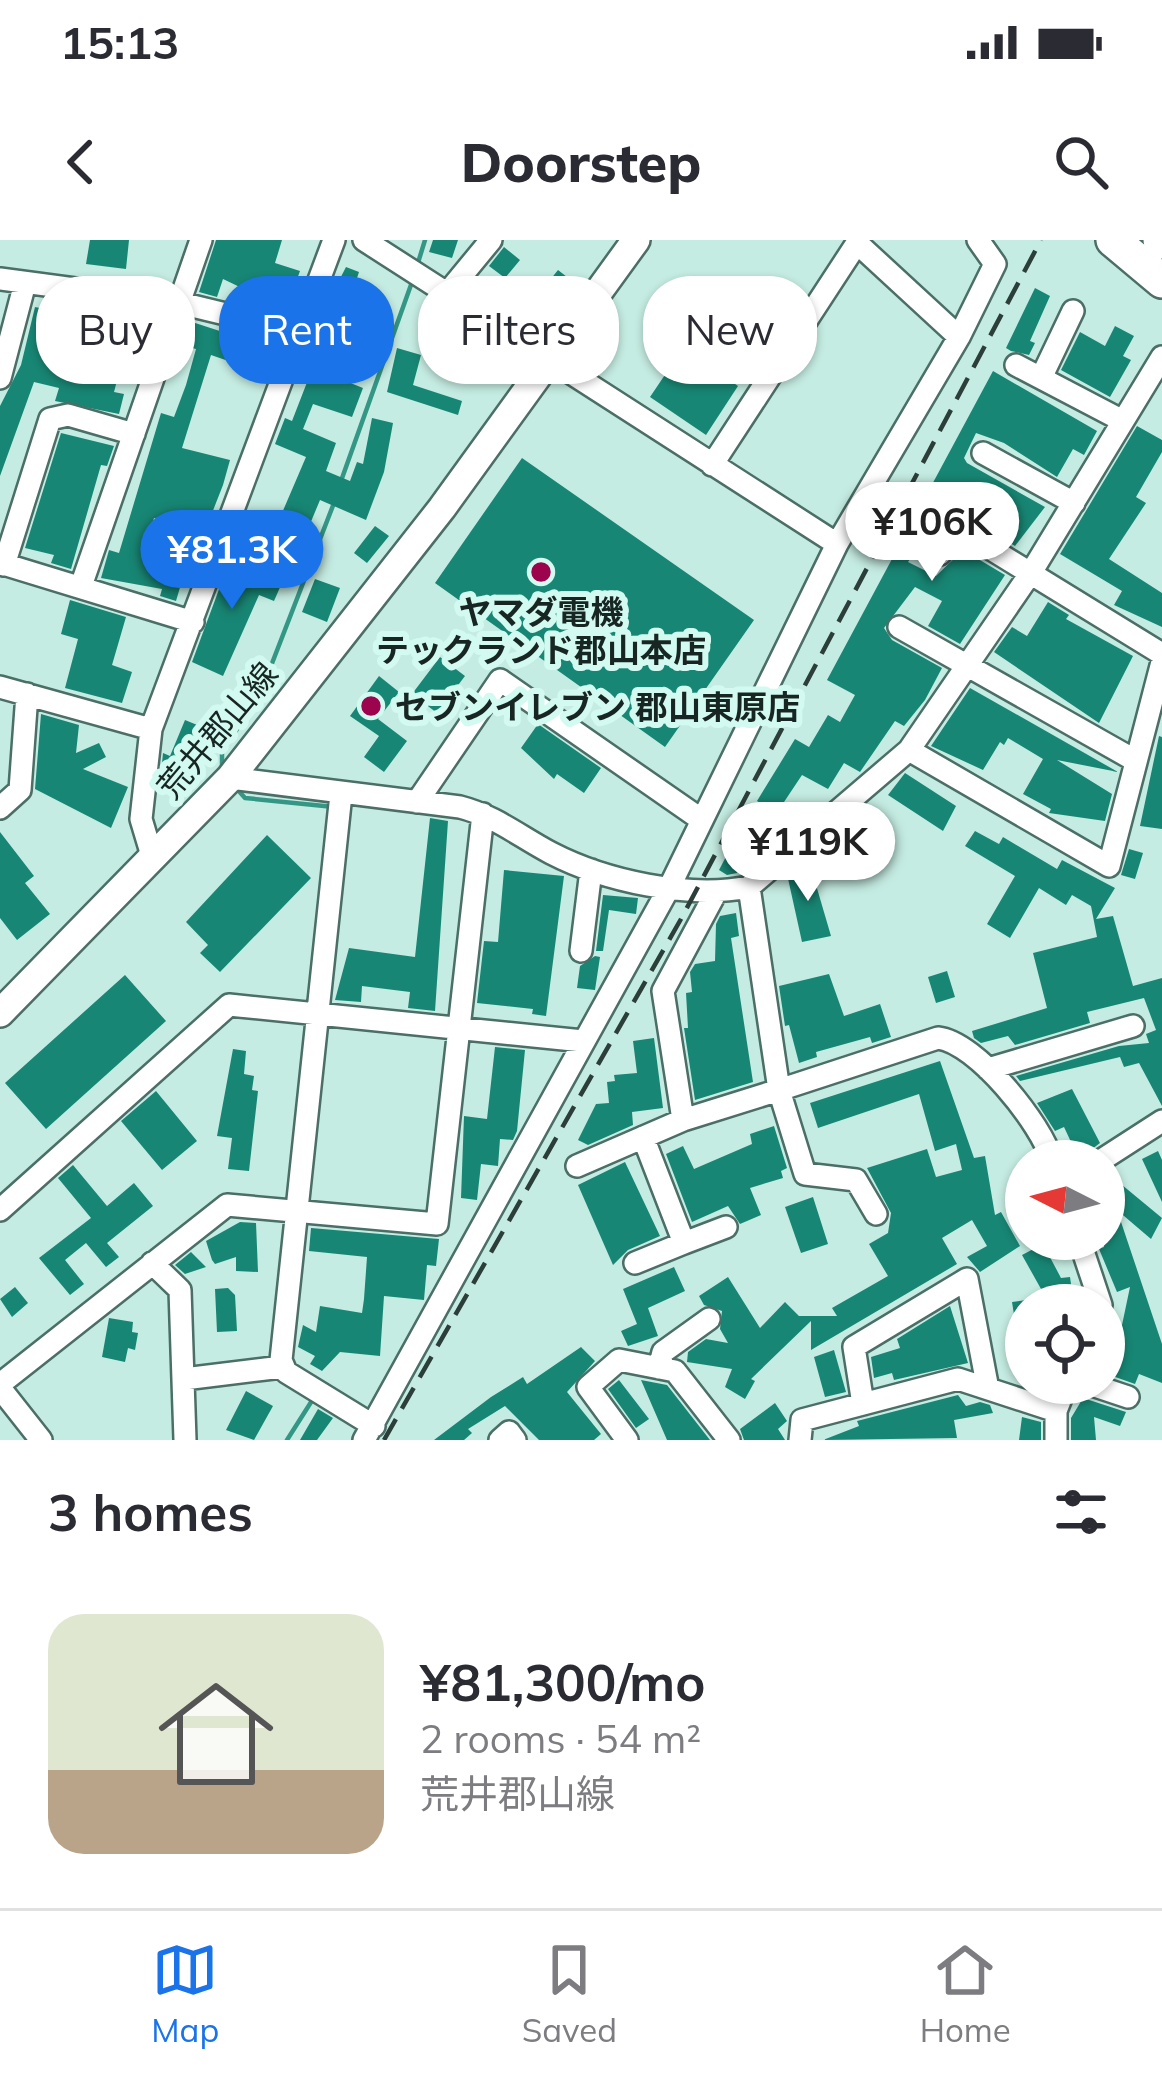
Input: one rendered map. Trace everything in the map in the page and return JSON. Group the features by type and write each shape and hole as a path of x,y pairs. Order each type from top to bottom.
{"highway":[{"path":"1113,240 1162,280"}],"main road":[{"name":"荒井郡山線","path":"609,276 636,240"},
{"name":"荒井郡山線","path":"0,1013 230,778 442,508 529,384"}],"street":[{"path":"189,276 201,240"},
{"path":"321,276 334,240"},
{"path":"364,240 424,276"},
{"path":"461,276 491,240"},
{"path":"184,1379 283,1367 369,1433 670,886 699,818 837,544 959,338 995,264 978,240"},
{"path":"712,464 857,243 959,338"},
{"path":"0,279 36,284"},
{"path":"0,378 25,283"},
{"path":"1041,378 1073,311"},
{"path":"230,778 483,814 591,870 715,893 748,887 909,750 1032,572 1162,357"},
{"path":"1016,365 1124,422"},
{"path":"81,586 152,384"},
{"path":"153,859 141,819 151,729 281,384"},
{"path":"584,384 837,544"},
{"path":"134,434 62,414 50,418 2,564 193,622"},
{"path":"983,453 1074,503"},
{"path":"909,750 1108,866 1162,658 960,530 940,554"},
{"path":"899,627 1136,761"},
{"path":"417,802 500,680 699,818"},
{"path":"0,687 151,729"},
{"path":"0,808 20,790 27,694"},
{"path":"283,1367 341,794"},
{"path":"40,1440 0,1386 227,1204 437,1224 483,814"},
{"path":"581,951 591,870"},
{"path":"748,887 779,1090 805,1174 856,1180 876,1214"},
{"path":"682,1120 663,992 715,893"},
{"path":"0,1210 229,1005 583,1041"},
{"path":"988,1069 1132,1026"},
{"path":"577,1166 682,1120 938,1038 958,1042 988,1069 1044,1140"},
{"path":"1125,1145 1162,1121"},
{"path":"643,1137 684,1243"},
{"path":"635,1263 726,1227"},
{"path":"152,1263 180,1290 185,1440"},
{"path":"863,1404 854,1347 967,1280 987,1384"},
{"path":"658,1368 663,1352 709,1319"},
{"path":"627,1440 588,1387 620,1360 675,1371 729,1440"},
{"path":"800,1440 802,1420 958,1378 1056,1411"},
{"path":"1056,1440 1059,1404"},
{"path":"500,1440 509,1432 515,1440"}],"building":[{"path":"90,240 129,240 126,269 86,264"},
{"path":"216,240 282,240 275,263 300,271 298,276 219,276 217,297 199,292"},
{"path":"433,240 458,240 452,258 429,252"},
{"path":"504,247 520,260 507,276 489,266"},
{"path":"346,267 359,272 358,276 341,276"},
{"path":"1035,288 1050,296 1030,341 1035,343 1029,355 1011,351 1006,348"},
{"path":"36,307 36,382 0,476 0,406 21,365"},
{"path":"195,323 219,331 219,358 211,355 182,448 230,460 205,531 154,518 143,558 184,574 176,601 160,596 162,589 101,578 109,550 119,553 161,413 174,417 186,384 195,384"},
{"path":"1115,326 1134,336 1123,356 1131,360 1110,397 1061,370 1080,332 1105,346"},
{"path":"397,348 418,354 413,385 462,401 458,415 387,392 389,384 394,384"},
{"path":"993,371 1097,431 1084,455 1073,449 1057,477 1004,443 976,433 964,458 967,463 1045,507 1015,546 968,517 943,511 908,562 936,576 963,550 1005,575 960,644 928,626 942,601 915,587 884,628 892,640 942,668 925,700 904,726 895,721 860,772 844,763 828,789 802,775 776,814 757,801 795,739 809,747 828,715 840,722 855,695 827,680"},
{"path":"42,384 116,384 114,392 124,394 119,414 55,401 59,388"},
{"path":"306,384 363,388 352,417 313,404 303,429 336,443 326,471 350,481 357,462 363,464 372,418 393,423 384,472 366,520 320,500 295,560 267,548 306,457 275,444 285,418 292,421"},
{"path":"659,384 738,386 706,435 650,397"},
{"path":"1137,426 1162,440 1162,452 1136,497 1146,503 1109,559 1162,593 1162,627 1114,605 1122,591 1060,554"},
{"path":"61,433 114,446 107,466 101,465 71,569 51,563 54,555 25,548"},
{"path":"522,458 754,620 665,747 435,583"},
{"path":"375,526 389,536 367,563 354,553"},
{"path":"234,549 262,561 255,575 281,585 274,601 259,595 223,676 192,662"},
{"path":"315,579 340,588 327,622 302,612"},
{"path":"70,600 126,617 112,665 132,672 122,703 65,688 78,639 61,634"},
{"path":"1048,602 1069,615 1066,619 1133,656 1099,723 994,652 1012,627 1027,636"},
{"path":"440,657 465,676 437,713 412,694"},
{"path":"379,676 399,692 378,719 407,741 384,772 364,757 379,736 350,716"},
{"path":"970,688 1118,772 1057,760 1112,794 1105,821 1049,813 1051,809 1023,794 1043,759 1008,738 1004,745 1000,742 983,770 931,746"},
{"path":"41,714 79,725 76,753 99,743 106,757 83,769 128,787 111,828 35,789"},
{"path":"185,720 207,729 176,789 160,783 163,753 170,756"},
{"path":"538,724 601,768 584,793 557,774 554,779 521,748"},
{"path":"1162,737 1162,829 1140,826"},
{"path":"905,773 956,806 943,831 888,795"},
{"path":"430,818 448,821 435,1011 408,1008 410,992 362,986 361,1002 335,1000 349,948 415,957"},
{"path":"975,831 999,844 1003,837 1057,869 1062,860 1115,888 1096,919 1113,916 1133,986 1162,978 1162,1106 1139,1063 1124,1067 1120,1057 1020,1081 1016,1076 1119,1046 1149,1043 1146,1034 1156,1030 1144,998 1087,1012 1090,1023 1015,1045 1008,1036 981,1043 974,1038 972,1031 1047,1008 1033,953 1097,937 1091,906 1072,895 1066,905 1039,888 1010,938 987,924 1015,876 965,846"},
{"path":"0,832 34,876 25,883 50,914 17,940 0,918"},
{"path":"267,835 311,878 220,972 200,953 208,945 186,922"},
{"path":"730,849 745,858 737,873 727,875 719,870"},
{"path":"1129,849 1143,853 1135,879 1121,875"},
{"path":"809,861 831,936 802,942 787,874"},
{"path":"504,870 564,876 546,1016 532,1014 533,1009 477,1003 484,941 498,942"},
{"path":"603,895 638,898 636,914 609,910 603,951 596,951"},
{"path":"736,913 739,936 731,938 753,1082 695,1100 684,1028 688,1028 686,993 692,992 690,972 695,964 715,961 716,924 720,916"},
{"path":"600,957 595,990 577,988 580,966"},
{"path":"947,971 955,997 936,1003 928,977"},
{"path":"829,974 844,1016 880,1004 891,1037 872,1043 870,1037 816,1052 817,1057 799,1063 789,1025 785,1026 779,986"},
{"path":"125,975 166,1021 46,1129 5,1083"},
{"path":"654,1038 663,1108 632,1112 633,1125 588,1145 578,1140 596,1104 609,1103 607,1082 615,1081 614,1075 637,1073 633,1041"},
{"path":"495,1047 525,1050 517,1131 513,1140 500,1139 498,1166 481,1164 477,1200 461,1198 464,1116 487,1119"},
{"path":"233,1049 246,1051 244,1074 254,1076 252,1090 258,1091 249,1171 228,1169 232,1138 217,1136"},
{"path":"940,1061 974,1158 985,1156 995,1215 1001,1212 1005,1219 1005,1256 980,1272 967,1257 987,1246 972,1220 942,1238 957,1264 811,1350 811,1321 751,1379 755,1381 745,1399 725,1387 732,1369 687,1362 688,1352 706,1339 728,1343 720,1329 722,1311 704,1305 699,1296 728,1277 760,1328 785,1302 799,1316 837,1316 832,1308 888,1276 869,1244 888,1233 891,1213 867,1168 927,1149 936,1177 962,1170 956,1144 935,1151 919,1094 818,1128 810,1103"},
{"path":"1072,1089 1098,1140 1070,1140 1064,1127 1055,1131 1037,1103"},
{"path":"156,1091 197,1141 162,1170 121,1121"},
{"path":"774,1126 787,1168 781,1171 783,1178 750,1188 761,1215 740,1224 728,1206 692,1222 666,1154 683,1146 694,1169 752,1144 750,1134"},
{"path":"1158,1151 1162,1160 1162,1202 1142,1159"},
{"path":"625,1162 660,1236 628,1250 613,1265 578,1185"},
{"path":"73,1165 107,1206 134,1183 153,1206 107,1243 119,1257 106,1267 86,1243 65,1260 84,1284 70,1295 39,1258 91,1218 58,1178"},
{"path":"1125,1187 1162,1218 1151,1239 1125,1217"},
{"path":"813,1197 828,1244 801,1253 785,1207"},
{"path":"240,1222 256,1223 258,1272 236,1271 236,1257 215,1264 212,1260 206,1241"},
{"path":"311,1228 439,1239 436,1266 427,1265 424,1300 384,1296 380,1356 340,1352 322,1371 310,1364 315,1356 298,1347 303,1325 316,1332 320,1306 362,1313 364,1299 367,1257 309,1251"},
{"path":"1125,1234 1162,1344 1162,1383 1139,1374 1135,1384 1125,1380 1125,1311 1130,1287 1114,1284 1104,1260 1125,1260"},
{"path":"191,1252 206,1267 185,1274 175,1265"},
{"path":"1025,1260 1051,1260 1061,1278 1070,1277 1071,1284 1038,1284"},
{"path":"674,1267 685,1291 648,1308 658,1336 628,1346 621,1331 637,1324 623,1289"},
{"path":"15,1287 28,1303 12,1317 0,1299"},
{"path":"228,1288 235,1295 237,1331 217,1332 215,1289"},
{"path":"950,1306 968,1363 894,1380 892,1373 874,1378 871,1357 900,1348 897,1339"},
{"path":"109,1318 133,1322 132,1332 138,1333 135,1350 128,1348 125,1362 102,1357"},
{"path":"581,1347 595,1361 567,1392 601,1434 594,1440 539,1440 505,1406 468,1429 472,1433 464,1440 434,1440 491,1397 523,1377 527,1384"},
{"path":"834,1350 846,1392 825,1397 814,1357"},
{"path":"619,1380 649,1419 636,1428 608,1389"},
{"path":"641,1380 667,1385 710,1440 667,1440"},
{"path":"246,1391 273,1406 254,1440 226,1430"},
{"path":"958,1395 966,1406 980,1402 990,1405 993,1413 954,1420 957,1438 823,1440 859,1426 857,1421"},
{"path":"775,1403 787,1421 778,1429 785,1440 744,1440 740,1429"},
{"path":"1079,1404 1101,1404 1126,1412 1120,1426 1094,1417 1096,1440 1071,1440 1071,1418"},
{"path":"318,1409 333,1418 317,1440 300,1440"},
{"path":"1022,1417 1041,1422 1041,1440 1019,1440"}],"waterway":[{"path":"417,266 425,240"},
{"path":"341,481 412,282"},
{"path":"222,771 222,751 259,697 334,503"},
{"path":"237,789 245,798 334,807"},
{"path":"287,1440 313,1399"}],"railway":[{"path":"384,1440 681,919 1041,240"}],"place":[{"name":"ヤマダ電機 テックランド郡山本店","path":"541,572"},
{"name":"セブンイレブン 郡山東原店","path":"371,706"}]}
